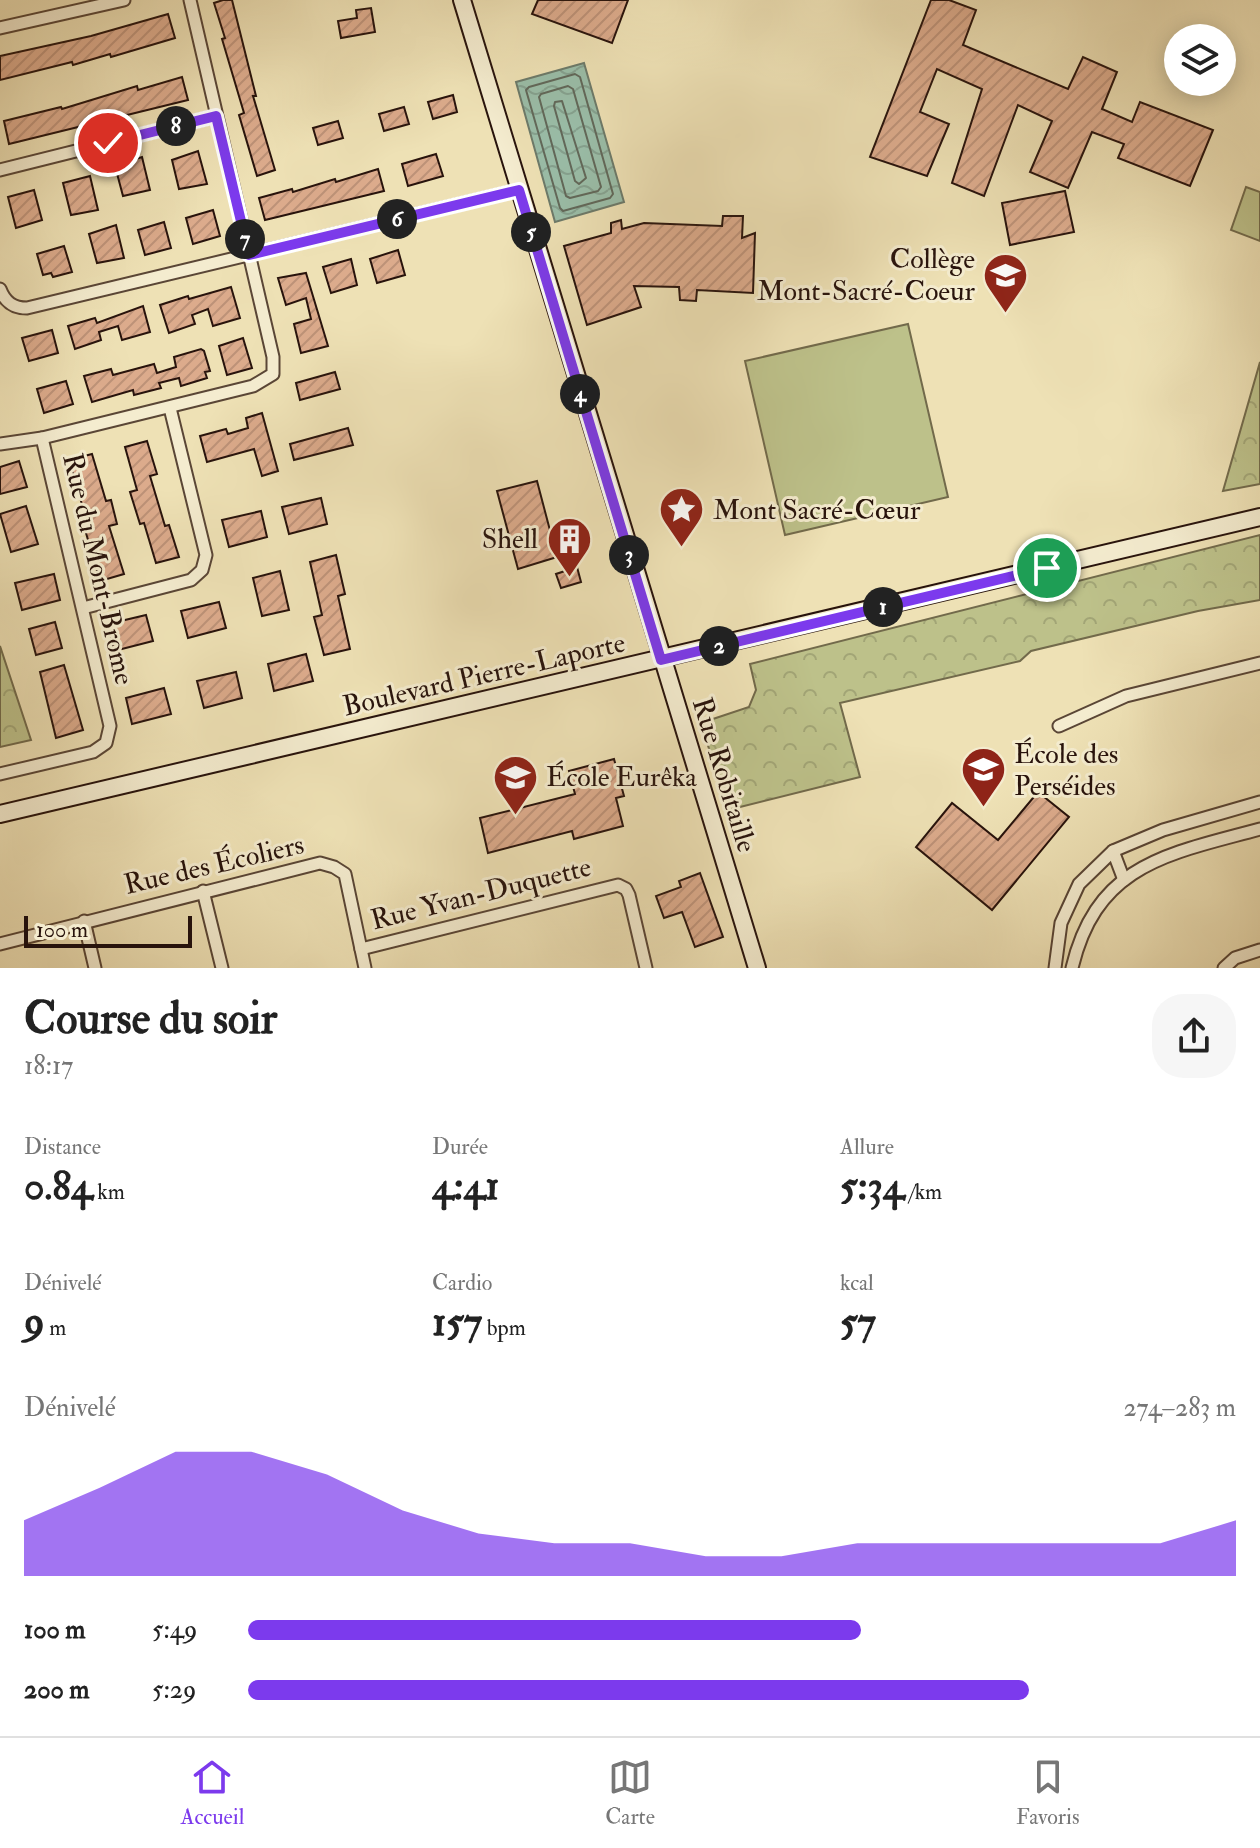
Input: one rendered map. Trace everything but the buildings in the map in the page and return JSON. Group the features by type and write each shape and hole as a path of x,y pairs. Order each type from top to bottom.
{"main road":[{"name":"Rue Robitaille","path":"462,0 757,968"},
{"name":"Boulevard Pierre-Laporte","path":"0,814 1260,517"}],"street":[{"path":"0,28 124,0"},
{"name":"Rue du Mont-Brome","path":"0,774 93,752 106,743 110,726 42,438 253,386 273,374 273,357 190,0"},
{"path":"0,170 216,116"},
{"path":"0,289 16,308 27,308 519,190"},
{"path":"83,608 191,580 202,570 206,555 170,408"},
{"path":"0,444 42,438"},
{"path":"1059,726 1126,696 1260,663"},
{"path":"1055,968 1061,923 1079,884 1113,851 1163,830 1260,802"},
{"path":"1072,968 1077,945 1096,906 1130,873 1180,851 1260,829"},
{"path":"1113,851 1124,880"},
{"name":"Rue des Écoliers","path":"0,944 320,863 345,874 365,968"},
{"name":"Rue Yvan-Duquette","path":"361,949 618,885 626,889 629,895 646,968"},
{"path":"203,891 222,968"},
{"path":"84,921 95,968"},
{"path":"1224,968 1235,958 1260,950"}],"green space":[{"path":"1246,187 1260,192 1260,241 1231,230"},
{"path":"908,324 948,497 785,535 745,361"},
{"path":"1260,362 1260,484 1223,491"},
{"path":"1260,535 1260,600 1198,611 1031,651 1020,661 840,703 860,777 728,810 701,723 749,707 756,690 750,664"},
{"path":"0,646 31,740 0,747"}],"water":[{"path":"584,63 624,202 555,222 516,82"}],"place":[{"name":"Collège Mont-Sacré-Coeur","path":"1006,314"},
{"name":"Mont Sacré-Cœur","path":"682,549"},
{"name":"Shell","path":"569,578"},
{"name":"École des Perséides","path":"983,809"},
{"name":"École Eurêka","path":"515,816"}],"route":[{"path":"108,143 216,116 249,255 519,190 661,660 1047,568"}]}
